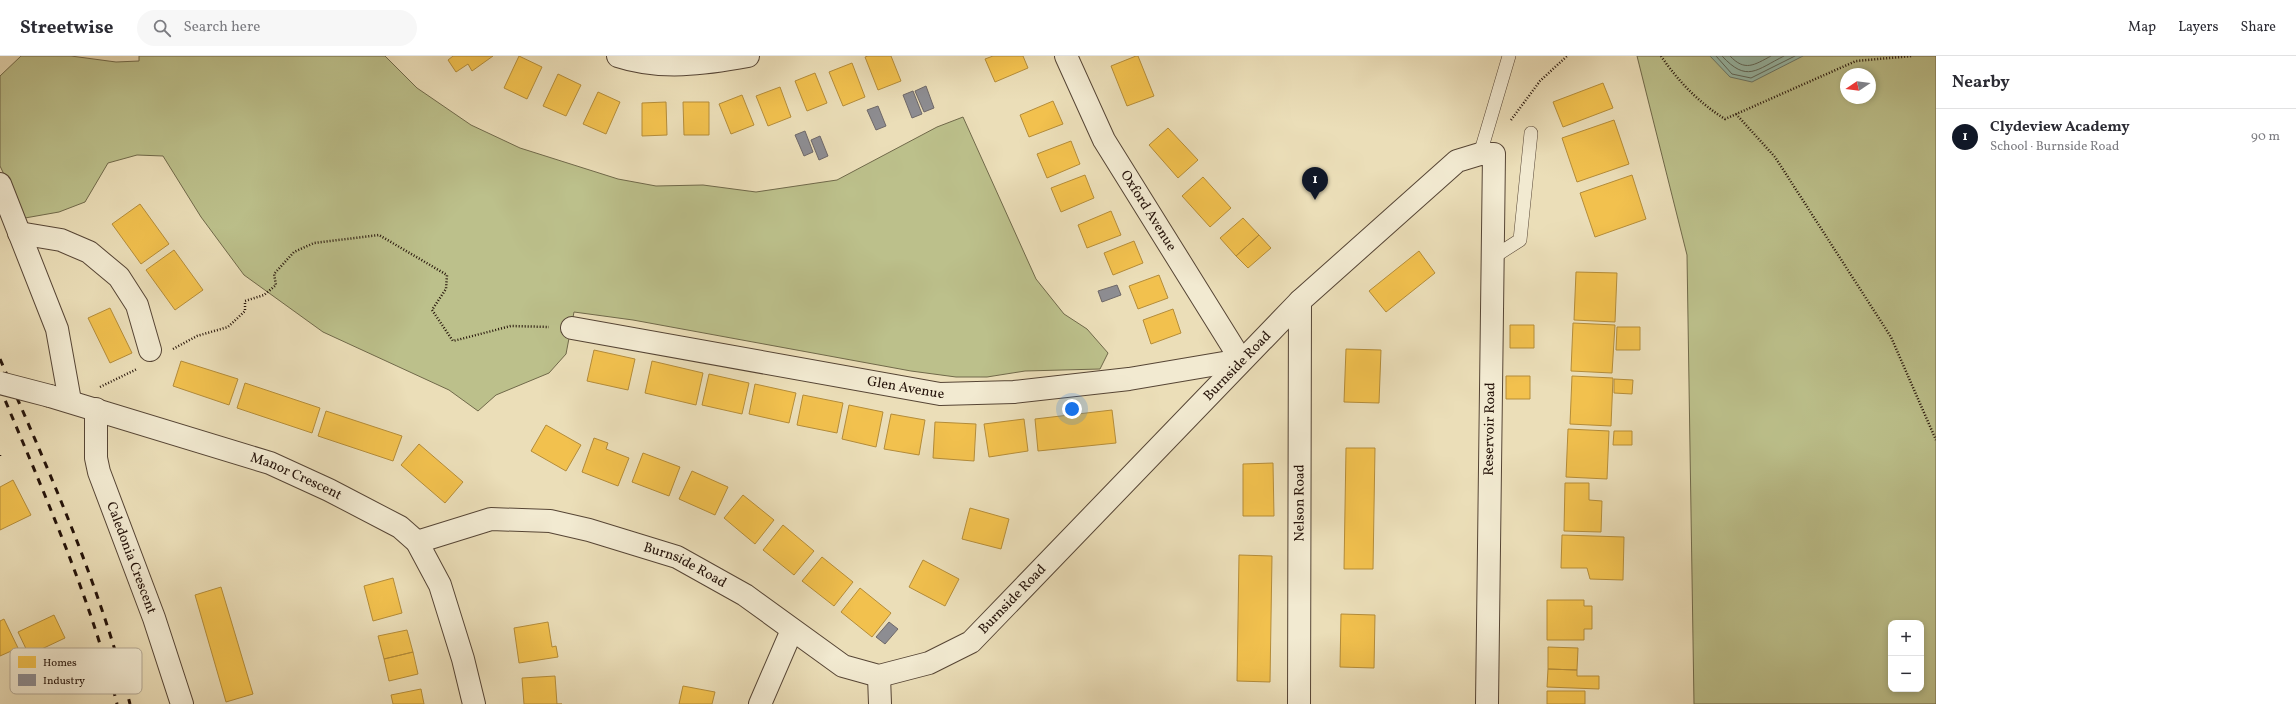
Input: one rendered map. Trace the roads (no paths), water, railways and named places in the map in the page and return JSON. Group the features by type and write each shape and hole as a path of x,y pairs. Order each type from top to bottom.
{"street":[{"path":"618,56 657,65 693,64 748,56"},
{"name":"Oxford Avenue","path":"1066,56 1104,140 1241,360"},
{"name":"Burnside Road","path":"417,542 491,519 550,521 589,530 677,557 745,595 843,666 880,676 929,663 971,642 1241,360 1300,301 1457,162 1487,154"},
{"name":"Reservoir Road","path":"1486,704 1492,258 1487,154"},
{"path":"0,184 56,329 60,399"},
{"path":"19,233 61,240 89,252 119,277 137,305 153,357"},
{"name":"Nelson Road","path":"1299,704 1300,301"},
{"name":"Glen Avenue","path":"572,328 940,394 1029,390 1130,379 1241,360"},
{"name":"Manor Crescent","path":"0,383 96,409 270,463 381,515 400,526 417,542 440,585 463,659 474,704"},
{"name":"Caledonia Crescent","path":"96,409 96,458 99,472 154,618 182,704"},
{"path":"760,704 792,630"},
{"path":"880,676 880,704"}],"lane":[{"path":"1487,154 1509,56"},
{"path":"1492,258 1520,240 1531,133"}],"water":[{"path":"1710,56 1803,56 1752,82 1730,77"}],"railway":[{"path":"0,359 55,486 89,572 114,648"},
{"path":"0,388 49,505 79,584 101,648"},
{"path":"114,694 117,704"},
{"path":"127,694 130,704"}],"place":[{"name":"Clydeview Academy","path":"1315,200"}]}
